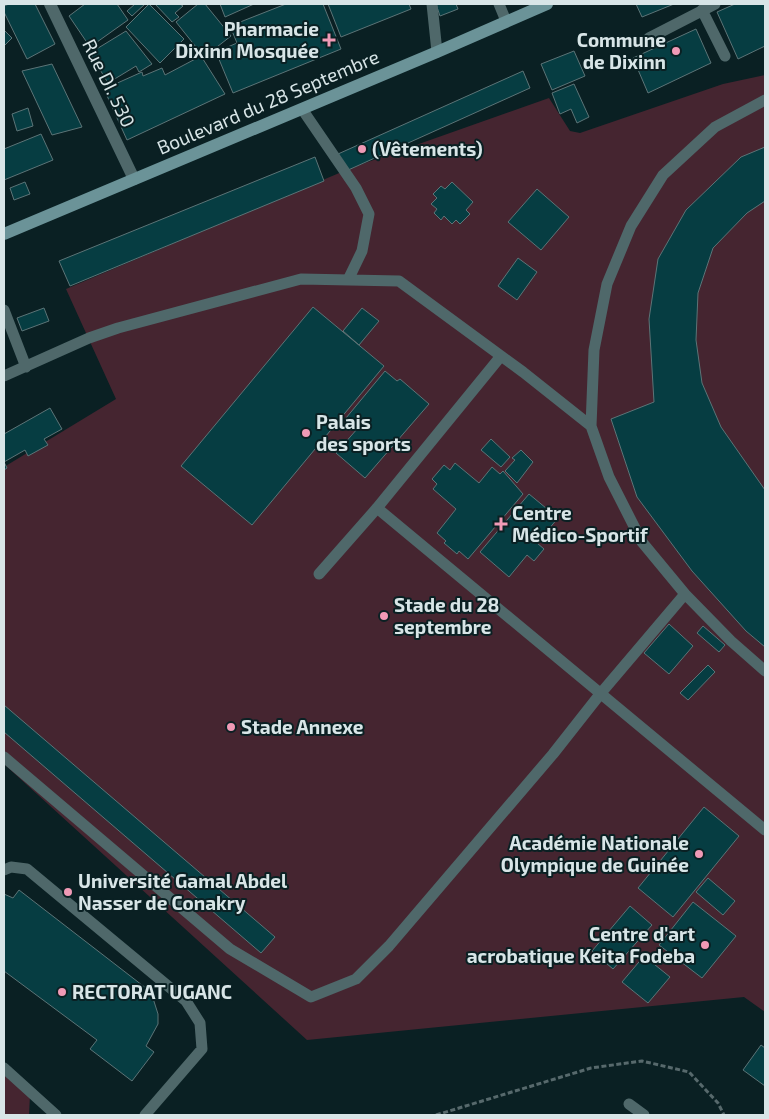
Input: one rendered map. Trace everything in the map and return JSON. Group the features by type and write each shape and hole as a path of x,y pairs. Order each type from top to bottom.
{"main road":[{"name":"Boulevard du 28 Septembre","path":"4,234 547,4"}],"street":[{"name":"Rue DI. 530","path":"50,4 134,179"}],"lane":[{"path":"432,4 437,52"},
{"path":"499,4 506,22"},
{"path":"648,38 715,4"},
{"path":"702,10 725,56"},
{"path":"765,100 715,127 663,175 631,226 608,284 594,350 592,426 609,477 642,542 685,594 731,641 765,671"},
{"path":"302,109 356,188 369,214 362,251 348,280"},
{"path":"4,376 89,338 118,328 301,279 399,281 592,426"},
{"path":"4,310 26,367"},
{"path":"319,574 377,508 501,356"},
{"path":"377,508 765,830"},
{"path":"4,757 230,949 312,997 356,979 389,946 553,754 601,693 685,594"},
{"path":"4,870 11,867 27,869 186,1002 200,1023 202,1049 145,1115"},
{"path":"4,1068 56,1115"},
{"path":"629,1104 644,1115"}],"path":[{"path":"436,1115 591,1068 642,1061 689,1072 718,1103 724,1115"}],"shaded area":[{"name":"Stade du 28 septembre","path":"765,75 765,1012 744,997 307,1040 4,764 4,467 116,399 66,289 351,168 549,98 570,131 580,133 723,84"},
{"path":"4,1071 30,1095 29,1115 4,1115"}],"building":[{"path":"9,4 35,4 55,44 27,59 4,12 4,6"},
{"path":"85,4 117,4 128,20 90,47 69,16"},
{"path":"135,4 145,4 132,16 127,11"},
{"path":"149,4 184,39 160,63 126,27"},
{"path":"155,4 180,4 183,6 175,13 179,17 172,22"},
{"path":"198,4 205,4 231,36 204,57 176,22"},
{"path":"220,4 254,4 225,17"},
{"path":"286,4 323,4 341,49 233,93 216,52 237,43 230,26"},
{"path":"328,4 409,4 411,9 341,37"},
{"path":"436,4 456,4 458,9 440,16"},
{"path":"636,4 674,4 642,17"},
{"path":"735,4 765,4 765,46 738,59 717,12"},
{"path":"696,29 711,63 648,93 633,58"},
{"path":"4,30 12,38 4,46"},
{"path":"126,31 152,64 139,72 136,66 108,83 90,53"},
{"path":"574,51 585,76 552,90 541,64"},
{"path":"201,56 225,94 127,140 104,89 142,72 143,76 162,68 165,75"},
{"path":"52,64 82,127 52,135 22,71"},
{"path":"523,71 530,88 346,171 338,154"},
{"path":"574,84 589,117 577,123 571,109 560,114 552,93"},
{"path":"28,108 33,126 17,131 12,114"},
{"path":"41,134 53,160 4,180 4,149"},
{"path":"765,147 765,201 747,213 713,248 698,293 696,340 702,383 721,427 765,490 765,647 746,631 692,571 637,497 611,419 654,402 649,319 658,259 686,210 741,157"},
{"path":"315,157 324,181 70,286 59,261"},
{"path":"25,182 30,194 14,200 10,188"},
{"path":"452,182 473,202 466,210 470,214 460,224 456,220 452,224 444,216 441,220 434,213 437,209 431,204 437,198 433,194 441,186 445,189"},
{"path":"537,189 569,217 541,250 508,222"},
{"path":"518,258 537,272 517,300 498,286"},
{"path":"313,307 384,366 252,525 181,466"},
{"path":"44,308 49,321 22,331 17,318"},
{"path":"362,308 379,321 359,345 343,331"},
{"path":"385,371 397,381 400,379 429,404 365,478 336,453 358,428 346,418"},
{"path":"50,408 62,429 44,439 48,445 28,456 25,450 4,462 4,434"},
{"path":"491,439 510,457 501,467 481,450"},
{"path":"521,450 533,462 517,483 505,471 515,460 512,458"},
{"path":"455,463 479,483 492,467 500,474 503,471 523,494 468,559 459,551 457,554 444,543 446,541 437,533 456,509 433,489 437,484 432,479 444,465 450,470"},
{"path":"529,494 558,518 537,543 544,549 534,561 527,555 509,577 480,552"},
{"path":"669,624 693,646 669,674 644,653"},
{"path":"703,626 725,645 719,652 697,633"},
{"path":"708,665 715,672 688,700 680,693"},
{"path":"4,705 275,937 261,953 4,732"},
{"path":"704,807 739,836 673,917 638,888"},
{"path":"708,878 735,901 723,915 696,892"},
{"path":"19,890 151,992 158,1014 158,1024 146,1046 154,1052 132,1081 90,1049 97,1040 4,971 4,894 13,898"},
{"path":"693,902 736,936 702,978 659,945"},
{"path":"630,906 652,925 613,969 592,951"},
{"path":"644,956 670,977 648,1003 622,982"},
{"path":"761,1045 765,1048 765,1086 743,1070"}],"place":[{"name":"Pharmacie Dixinn Mosquée","path":"329,40"},
{"name":"Commune de Dixinn","path":"676,51"},
{"name":"(Vêtements)","path":"362,149"},
{"name":"Palais des sports","path":"306,433"},
{"name":"Centre Médico-Sportif","path":"501,524"},
{"name":"Stade du 28 septembre","path":"384,616"},
{"name":"Stade Annexe","path":"231,727"},
{"name":"Académie Nationale Olympique de Guinée","path":"699,854"},
{"name":"Université Gamal Abdel Nasser de Conakry","path":"68,892"},
{"name":"Centre d'art acrobatique Keita Fodeba","path":"705,945"},
{"name":"RECTORAT UGANC","path":"62,992"}]}
